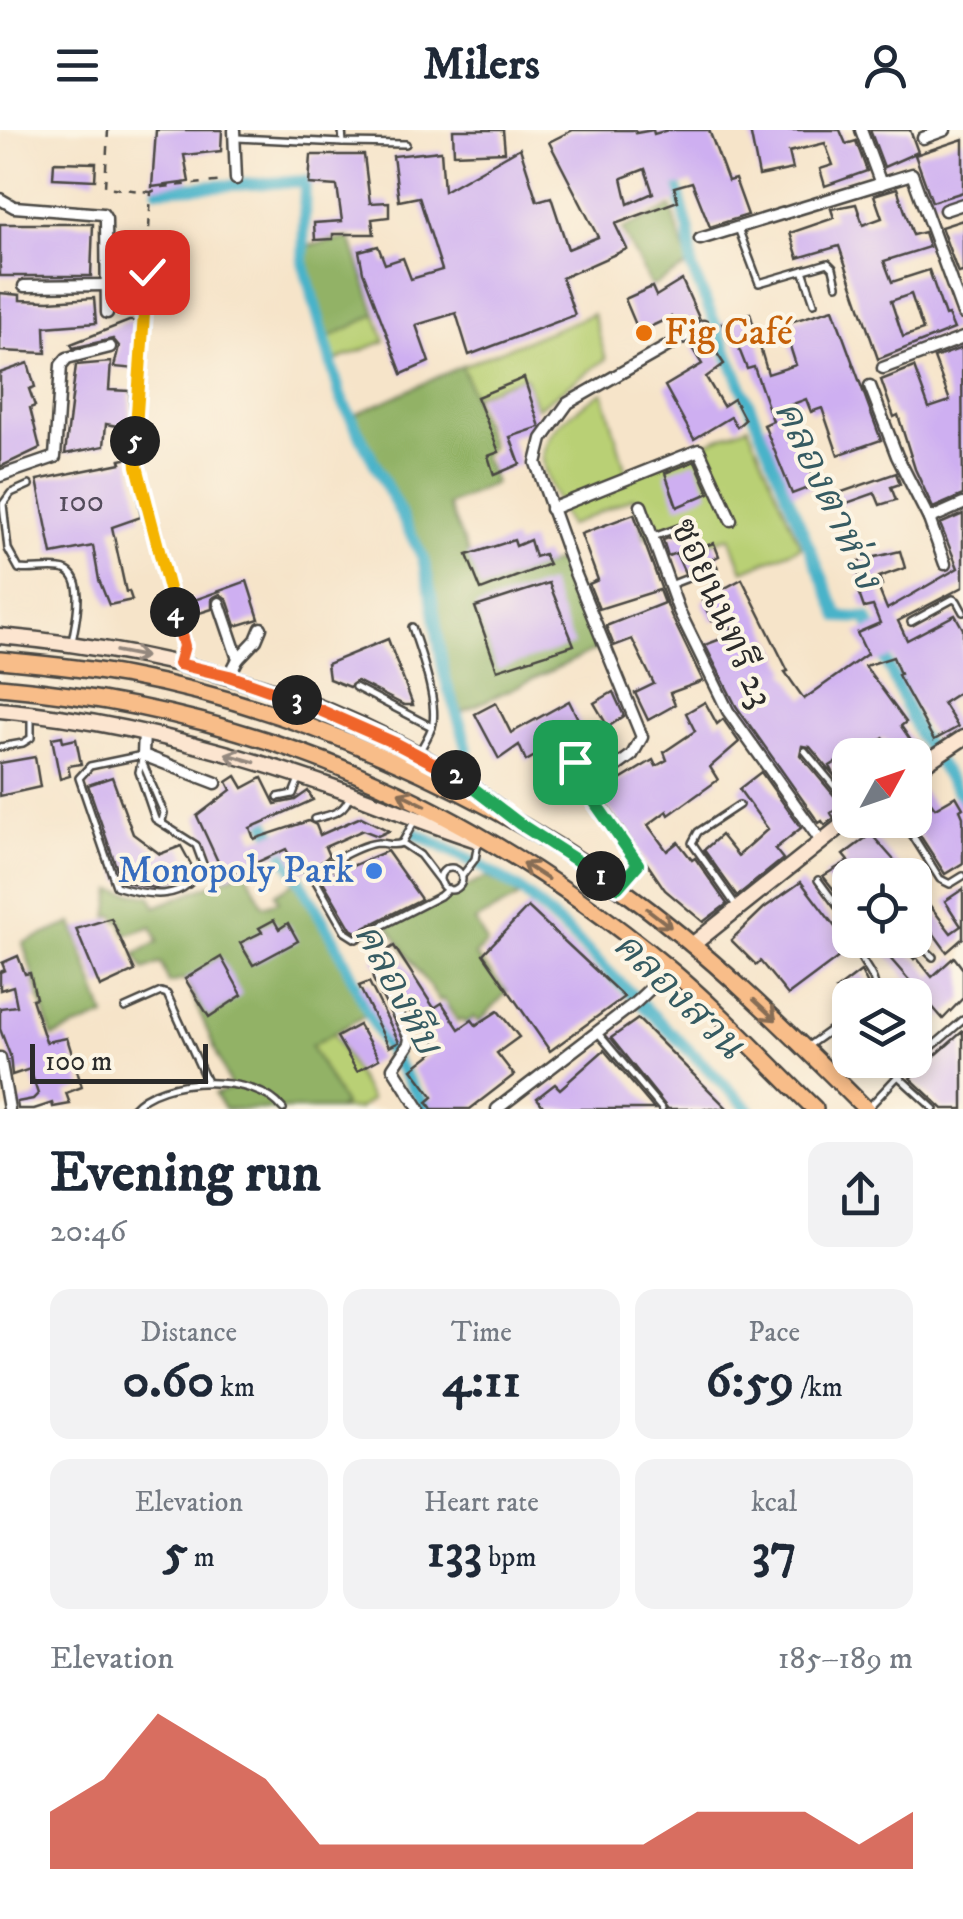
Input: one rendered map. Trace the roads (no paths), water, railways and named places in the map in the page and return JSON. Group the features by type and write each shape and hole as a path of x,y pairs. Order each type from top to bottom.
{"main road":[{"path":"0,636 72,642 229,676 327,712 458,776 520,824 618,887 692,945 867,1109"},
{"path":"0,660 130,676 290,720 357,746 520,824"},
{"path":"0,687 137,704 279,743 350,769 497,846 618,928 670,970 814,1109"},
{"path":"0,710 144,732 300,777 497,846"},
{"path":"932,756 963,738"},
{"path":"692,945 832,833"}],"street":[{"path":"861,130 881,184"},
{"path":"923,138 945,130"},
{"path":"234,134 236,179"},
{"path":"700,239 908,173 916,178 963,314"},
{"path":"0,198 14,206 103,214 107,313"},
{"path":"945,210 963,204"},
{"path":"24,286 108,285"},
{"path":"618,887 638,864 586,789 632,755 642,737 536,463 542,439 568,402 702,326"},
{"path":"883,368 963,338"},
{"path":"0,476 56,457 61,365 67,358 110,347"},
{"path":"870,386 946,564"},
{"path":"551,509 699,450 731,520"},
{"path":"929,518 963,504"},
{"name":"ซอยนนทรี 23","path":"641,506 669,585 728,712 821,841"},
{"path":"219,603 238,659"},
{"path":"229,676 261,628"},
{"path":"144,732 143,759 216,782"},
{"path":"506,1107 670,970"},
{"path":"379,978 410,1038 410,1044 396,1060 396,1076 420,1109"},
{"path":"0,1058 9,1109"}],"lane":[{"path":"342,130 343,143"},
{"path":"234,134 406,144"},
{"path":"738,228 759,282 831,264 837,285"},
{"path":"803,270 814,303"},
{"path":"29,485 11,493 3,504 8,549 18,569 60,568 70,572 78,605 72,642"},
{"path":"653,537 690,524"},
{"path":"669,585 714,568"},
{"path":"911,622 952,600 957,601 963,612"},
{"path":"412,626 424,660 434,717 417,755"},
{"path":"355,687 432,728"},
{"path":"0,747 31,738 30,712"},
{"path":"569,745 574,751 576,758 570,767 558,767 553,762 553,751 558,746 569,745"},
{"path":"805,751 832,783"},
{"path":"143,759 139,772 155,819 196,845 202,864 196,880 170,894 116,886 79,778 90,766 143,759"},
{"path":"570,767 586,789"},
{"path":"278,796 293,794 300,777"},
{"path":"314,819 346,808 350,794"},
{"path":"737,906 692,843 698,832 739,805"},
{"path":"415,820 402,843 376,844 324,865 315,875 316,884 344,932 356,939 440,896 445,887"},
{"path":"914,838 940,879 950,884 963,876"},
{"path":"402,843 420,855 445,887 456,889 474,861 478,840"},
{"path":"445,887 440,878 447,868 462,876"},
{"path":"818,880 832,899"},
{"path":"125,1008 161,992 167,994 208,1082"},
{"path":"932,1047 963,1020"},
{"path":"805,1048 832,1029"},
{"path":"598,1032 662,1109"},
{"path":"867,1109 896,1078"},
{"path":"900,1078 934,1109"},
{"path":"132,1109 148,1096 188,1083 208,1082 270,1096 283,1109"}],"waterway":[{"name":"คลองตาห่วง","path":"672,170 689,231 692,269 839,617 867,618 918,733 963,799"},
{"path":"158,189 305,181 303,262 341,398 422,556 444,673 467,749"},
{"name":"คลองหีบ","path":"257,807 337,945 382,1040 427,1109"},
{"name":"คลองสวน","path":"413,832 523,892 749,1109"}],"place":[{"name":"Fig Café","path":"644,333"},
{"name":"Monopoly Park","path":"374,871"}]}
